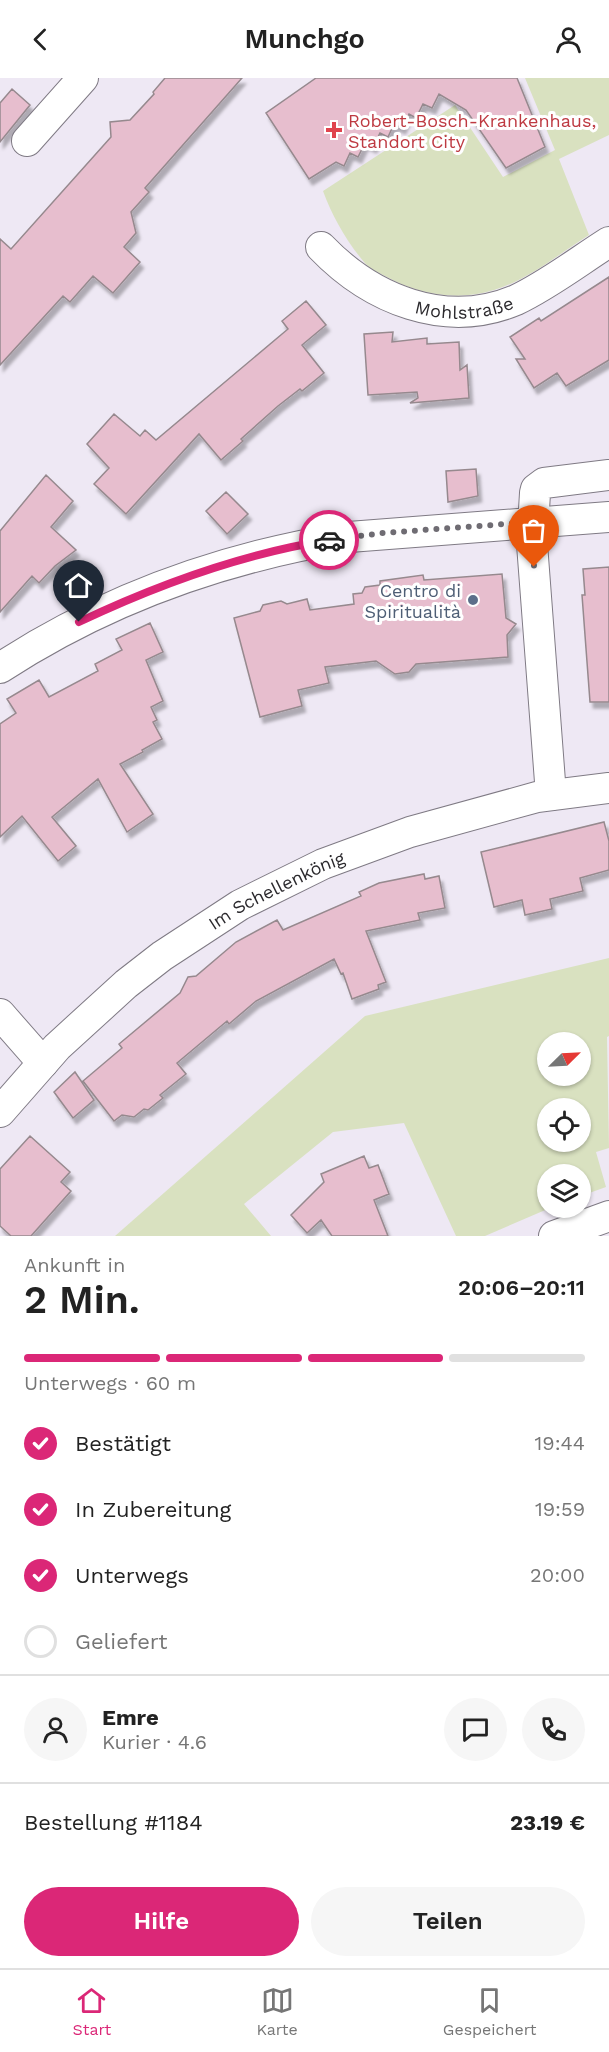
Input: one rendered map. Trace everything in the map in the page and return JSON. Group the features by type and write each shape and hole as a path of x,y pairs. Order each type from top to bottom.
{"street":[{"path":"27,141 83,78"},
{"name":"Mohlstraße","path":"321,247 343,268 384,294 416,307 449,312 483,310 515,300 609,242"},
{"path":"551,795 532,544 535,493 539,486 549,482 609,475"},
{"path":"0,668 48,639 111,606 176,580 244,558 348,537 609,517"},
{"name":"Im Schellenkönig","path":"0,1112 43,1063 91,1015 162,956 220,918 271,889 323,864 410,832 537,797 609,788"},
{"path":"0,1014 43,1063"},
{"path":"554,1236 609,1216"}],"green space":[{"path":"525,78 609,78 609,135 559,159 589,235 519,280 480,294 451,296 423,291 396,282 368,266 340,228 323,191 455,105 503,177 555,150"},
{"path":"609,958 609,1036 607,1037 609,1148 596,1152 606,1187 591,1192 591,1164 537,1164 537,1214 485,1236 456,1236 404,1123 333,1132 244,1204 271,1236 115,1236 365,1016"}],"building":[{"path":"165,78 242,78 145,188 149,192 131,212 136,233 124,247 140,262 113,293 93,276 70,302 63,296 0,365 0,239 11,249 111,137 110,122 130,120"},
{"name":"Robert-Bosch-Krankenhaus, Standort City","path":"316,78 517,78 545,147 506,168 466,110 439,94 432,108 423,104 416,118 409,114 402,128 394,124 388,137 380,133 373,147 365,143 358,157 350,153 344,166 336,162 309,179 266,113"},
{"path":"12,89 30,105 0,142 0,103"},
{"path":"609,277 609,360 566,386 557,373 534,388 516,359 525,359 510,337 539,318 541,321"},
{"path":"306,301 326,325 302,345 324,373 302,391 300,389 278,406 221,460 199,434 126,514 94,484 109,468 87,444 114,414 140,436 145,430 156,440 288,329 282,321"},
{"path":"393,332 392,342 427,338 427,344 459,342 460,370 467,365 469,398 410,403 418,398 417,392 368,395 364,334"},
{"path":"476,469 478,496 448,502 446,471"},
{"path":"46,475 73,501 51,527 76,550 55,566 39,583 32,576 0,612 0,531"},
{"path":"226,492 248,514 227,534 206,511"},
{"path":"609,567 609,702 590,702 582,595 585,595 583,569"},
{"path":"502,574 506,618 516,624 507,635 508,657 416,664 409,672 395,674 376,661 325,667 329,683 298,690 302,706 260,717 234,618 260,611 263,605 281,601 287,604 307,599 310,610 354,604 353,594 362,593 365,587 380,585 380,581 423,575 424,580"},
{"path":"150,623 163,652 146,660 163,701 151,707 157,720 153,722 162,739 120,764 153,814 127,832 98,779 52,817 76,846 58,861 22,816 0,837 0,724 16,713 7,699 39,680 49,697 98,671 95,664 122,650 116,639"},
{"path":"604,822 609,841 609,870 580,878 583,891 550,899 552,909 525,915 522,900 494,907 481,852"},
{"path":"424,874 425,879 439,876 445,908 418,913 420,920 366,931 386,982 378,985 379,989 352,999 343,973 341,974 334,959 256,1001 229,1024 227,1021 177,1063 186,1074 160,1095 163,1098 148,1110 144,1109 134,1117 122,1115 114,1121 83,1081 122,1048 119,1044 180,993 188,977 196,976 236,942 277,920 283,930 361,896 359,892 379,883"},
{"path":"75,1072 94,1100 73,1118 54,1092"},
{"path":"30,1136 70,1172 61,1182 71,1191 31,1236 11,1236 0,1226 0,1169"},
{"path":"364,1156 369,1168 378,1165 389,1194 374,1200 388,1236 332,1236 321,1220 307,1233 291,1215 324,1182 321,1174"}],"way so far":[{"path":"329,540 383,533 533,522 534,567"}],"place":[{"name":"Robert-Bosch-Krankenhaus, Standort City","path":"334,130"},
{"name":"Centro di Spiritualità","path":"473,600"}],"route":[{"path":"79,622 144,592 210,568 244,558 329,540"}]}
